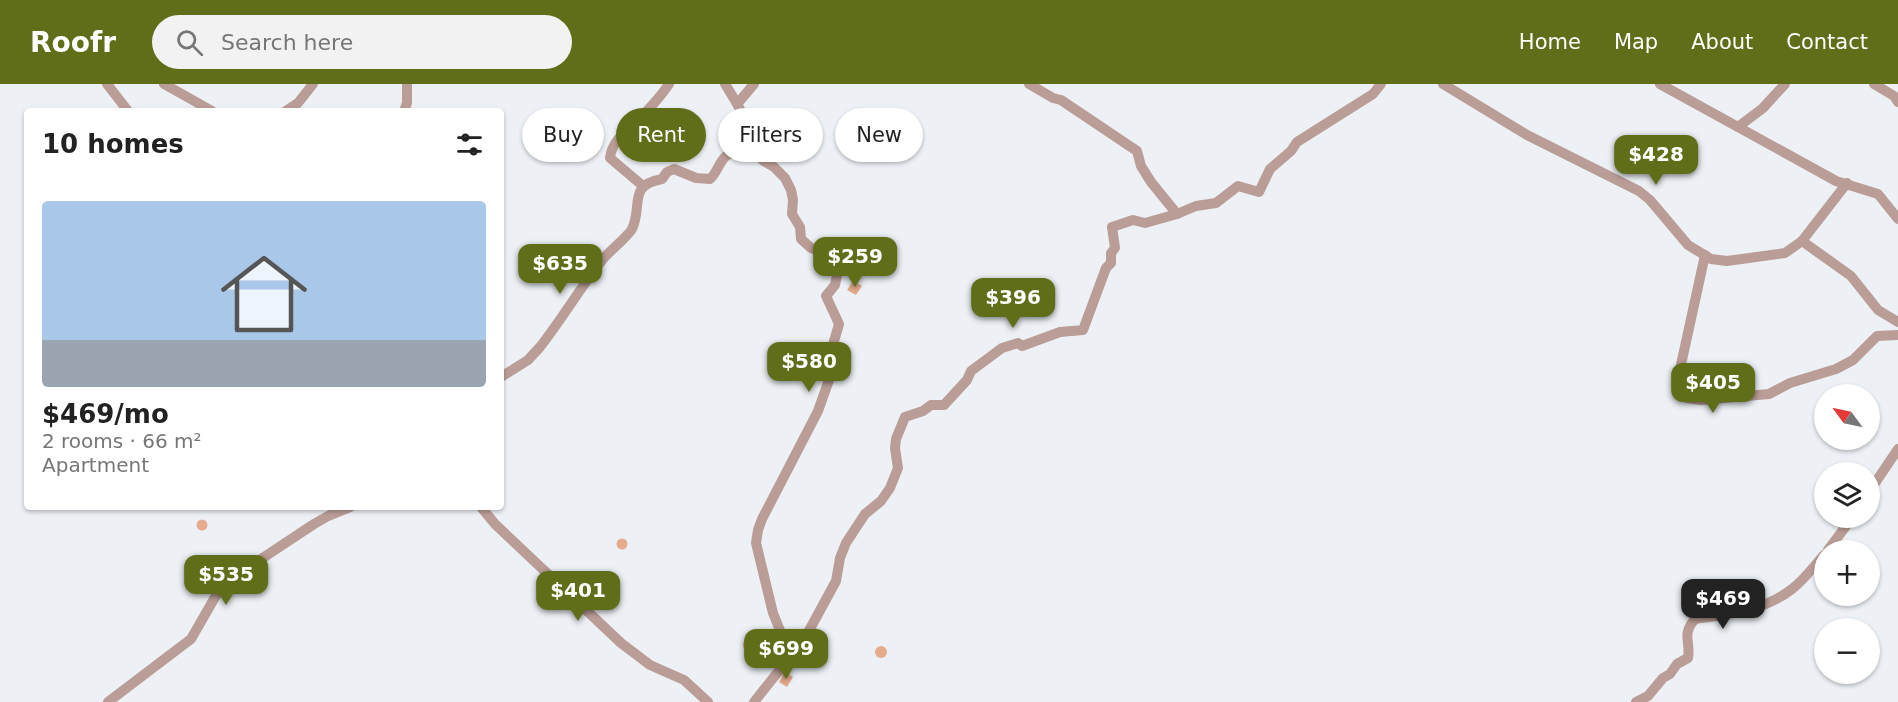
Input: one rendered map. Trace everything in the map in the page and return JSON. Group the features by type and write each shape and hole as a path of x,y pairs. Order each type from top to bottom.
{"street":[{"path":"107,84 126,108"},
{"path":"164,84 207,108"},
{"path":"290,108 298,103 313,84"},
{"path":"405,108 407,84"},
{"path":"643,186 610,158 611,150 619,138 639,120 669,84"},
{"path":"725,84 740,108"},
{"path":"738,103 754,84"},
{"path":"1029,84 1061,100 1137,151 1141,166 1151,182 1177,214"},
{"path":"754,702 814,624 836,581 840,558 846,543 865,514 881,501 897,475 896,439 905,417 923,411 931,405 944,405 967,380 971,370 1002,348 1018,343 1022,346 1060,332 1083,330 1106,268 1111,263 1111,253 1115,248 1112,227 1133,220 1145,223 1196,206 1216,203 1238,186 1259,192 1270,169 1291,151 1297,142 1373,94 1381,84"},
{"path":"1443,84 1527,135 1639,191 1650,200 1688,245 1711,259 1727,261 1785,253 1802,241 1847,183"},
{"path":"1660,84 1836,181 1881,196 1898,219"},
{"path":"1738,127 1763,108 1785,84"},
{"path":"1874,84 1894,96 1898,102"},
{"path":"504,375 528,360 540,347 598,265 632,230 643,186 662,179 674,169 696,178 710,179 721,162"},
{"path":"765,162 785,178 791,190 792,214 800,227 801,239 810,248 823,252 838,270 835,285 826,296 839,324 830,356 829,380 818,411 762,519 756,537 770,603 788,659"},
{"path":"1802,241 1851,276 1878,310 1898,322"},
{"path":"1705,255 1677,383 1680,392 1687,398 1701,400 1769,394 1790,383 1836,369 1853,360 1877,336 1898,335"},
{"path":"1880,476 1898,449"},
{"path":"108,702 191,639 221,586 314,524 343,510"},
{"path":"483,510 495,524 621,643 650,665 684,680 708,702"},
{"path":"1636,702 1648,696 1677,664 1688,658 1689,649 1686,636 1695,619 1758,609 1792,589 1814,566"}],"building":[{"path":"853,281 862,286 856,295 847,290"},
{"path":"202,519 208,525 202,531 196,525"},
{"path":"622,539 626,540 626,548 622,549 618,548 617,544 618,540"},
{"path":"751,639 755,645 751,651 747,651 743,643"},
{"path":"883,646 887,652 883,658 879,658 875,650"},
{"path":"785,672 793,677 787,687 779,682"}]}
